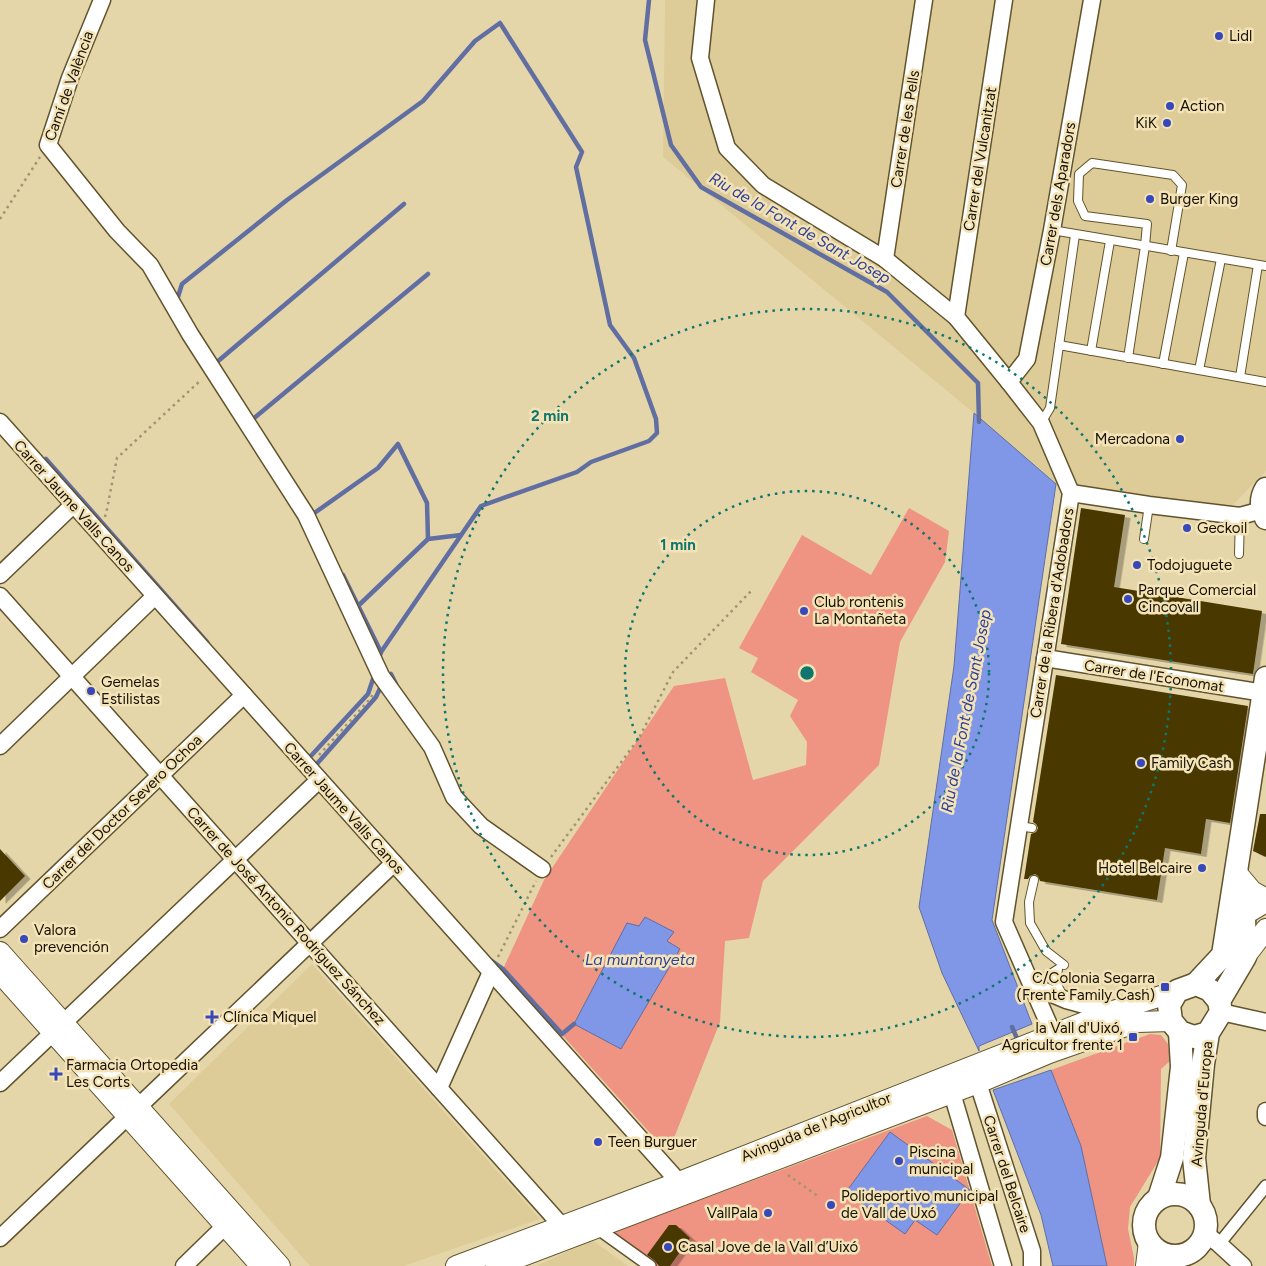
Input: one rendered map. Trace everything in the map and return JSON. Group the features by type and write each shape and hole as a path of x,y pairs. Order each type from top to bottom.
{"main road":[{"path":"1236,872 1244,916 1245,957 1208,1033 1194,1037 1175,1026 1169,1005 1223,955 1265,685"},
{"path":"1187,988 1210,990 1220,1007"},
{"name":"Avinguda d'Europa","path":"1159,1198 1172,1158 1182,1067 1175,1026"},
{"name":"Avinguda d'Europa","path":"1199,1205 1194,1158 1208,1033"},
{"path":"1167,1195 1184,1195 1199,1205 1212,1239 1202,1241 1198,1248 1178,1261 1155,1249 1145,1233 1144,1223 1146,1214 1159,1198 1167,1195"}],"street":[{"name":"Camí de València","path":"48,145 70,78 102,0"},
{"name":"Carrer de la Ribera d'Adobadors","path":"706,0 700,58 727,148 763,185 885,259 956,317 1041,423 1071,492 1045,658 1044,686 1026,827 1004,922 1033,986 1048,1042"},
{"name":"Carrer de les Pells","path":"885,259 924,0"},
{"name":"Carrer del Vulcanitzat","path":"956,317 1004,0"},
{"name":"Carrer dels Aparadors","path":"1009,382 1027,359 1052,230 1092,0"},
{"path":"48,145 117,231 150,264 212,370 306,515 381,676 432,746 454,797 481,826 542,869"},
{"name":"Carrer Jaume Valls Canos","path":"0,422 684,1187"},
{"path":"1071,492 1149,505 1240,516 1265,506"},
{"path":"0,575 73,505"},
{"name":"Carrer de José Antonio Rodríguez Sánchez","path":"0,596 567,1232"},
{"path":"0,746 156,596"},
{"name":"Carrer de l'Economat","path":"1045,658 1265,685"},
{"name":"Carrer del Doctor Severo Ochoa","path":"0,928 244,695"},
{"path":"0,1083 320,780"},
{"path":"0,1238 394,864"},
{"path":"1227,935 1244,916 1266,900 1252,891 1236,872"},
{"path":"1245,957 1266,929"},
{"path":"0,952 58,1028 230,1221 280,1266"},
{"path":"439,1088 491,972"},
{"path":"0,974 58,1028"},
{"path":"1033,986 1066,1000 1110,1012"},
{"name":"Avinguda de l'Agricultor","path":"496,1266 567,1232 597,1228 684,1187 770,1162 952,1093 982,1075 1110,1012 1187,988"},
{"path":"1220,1007 1266,1022"},
{"name":"Avinguda de l'Agricultor","path":"1048,1042 1138,1022 1175,1026"},
{"name":"Avinguda de l'Agricultor","path":"456,1266 567,1232 982,1075"},
{"name":"Carrer del Belcaire","path":"982,1075 1032,1252 1032,1266"},
{"name":"Carrer del Belcaire","path":"952,1093 1003,1266"},
{"path":"1266,1111 1266,1116"},
{"path":"1243,1266 1212,1239 1266,1186"},
{"path":"184,1266 230,1221"},
{"path":"230,1221 261,1266"},
{"path":"597,1228 650,1266"},
{"path":"1146,1266 1149,1242"}],"lane":[{"path":"1128,358 1147,224 1085,216 1078,201 1079,174 1092,163 1173,175 1182,185 1171,250"},
{"path":"1052,230 1262,266 1240,377"},
{"path":"1041,423 1050,408 1075,235"},
{"path":"1091,351 1110,241"},
{"path":"1163,364 1184,253"},
{"path":"1199,370 1221,259"},
{"path":"1059,346 1266,382"},
{"path":"1144,539 1149,505"},
{"path":"1239,554 1240,516"},
{"path":"1034,880 1029,902 1030,923 1046,950 1064,965"},
{"path":"1033,986 1058,969 1056,983 1066,1000"}],"path":[{"name":"Camí de València","path":"0,219 48,145"},
{"path":"102,523 107,509 117,458 212,370"},
{"path":"491,972 542,869 639,738 673,672 752,590"},
{"path":"308,768 371,698 381,676"},
{"path":"770,1162 819,1197"}],"shaded area":[{"path":"665,0 1266,0 1266,471 1230,508 1055,485 974,413 663,157"},
{"path":"909,508 949,531 945,562 900,642 879,765 763,881 749,938 725,941 720,1022 668,1153 503,969 544,880 674,686 725,678 753,780 806,765 807,742 790,716 798,700 751,672 758,658 739,648 802,535 871,575"},
{"path":"312,964 540,1219 404,1266 310,1266 169,1104"},
{"path":"1150,1034 1161,1035 1168,1044 1170,1061 1161,1069 1160,1158 1130,1207 1128,1229 1134,1266 1107,1266 1081,1146 1051,1070"},
{"name":"Polideportivo municipal de Vall de Uxó","path":"927,1116 952,1130 992,1266 654,1266 609,1234"},
{"path":"592,1240 628,1266 536,1266"}],"water":[{"path":"974,413 1056,484 992,920 1032,1024 979,1046 979,1051 942,973 919,907 954,666"},
{"name":"La muntanyeta","path":"645,917 674,932 667,941 680,949 621,1049 574,1024 627,923 639,926"},
{"path":"1051,1070 1081,1146 1107,1266 1053,1266 1041,1215 993,1090"},
{"name":"Piscina municipal","path":"890,1132 970,1190 937,1235 915,1220 905,1234 846,1192"}],"building":[{"name":"Parque Comercial Cincovall","path":"1081,508 1125,515 1114,587 1262,611 1253,674 1061,644"},
{"name":"Family Cash","path":"1056,675 1248,706 1230,823 1206,819 1201,854 1165,848 1157,900 1040,881 1035,874 1028,879 1024,879 1031,834 1036,832 1038,828 1033,822"},
{"path":"1260,814 1266,814 1266,857 1253,851"},
{"path":"0,849 25,876 0,901"},
{"name":"Casal Jove de la Vall d’Uixó","path":"669,1225 676,1225 690,1238 670,1266 659,1266 647,1255"}],"waterway":[{"name":"Riu de la Font de Sant Josep","path":"649,0 645,40 671,145 701,187 887,292 978,383 979,422"},
{"path":"178,301 182,284 287,200 423,101 475,41 500,23 582,152 576,167 610,325 634,358 656,419 657,433 649,441 591,462 577,472 481,506 381,652"},
{"path":"217,362 404,204"},
{"path":"253,419 428,274"},
{"path":"313,514 378,468 398,444 427,503 428,539"},
{"path":"46,459 207,642"},
{"path":"358,606 428,539 461,535"},
{"path":"343,575 381,652 379,658"},
{"path":"309,758 368,694 375,673"},
{"path":"387,678 391,674 396,684"},
{"path":"315,766 376,697 382,684"},
{"path":"492,961 503,969 562,1034 574,1024"},
{"name":"Riu de la Font de Sant Josep","path":"1012,1027 1019,1043"}],"place":[{"name":"Lidl","path":"1219,36"},
{"name":"Action","path":"1170,106"},
{"name":"KiK","path":"1167,123"},
{"name":"Burger King","path":"1150,199"},
{"name":"Mercadona","path":"1180,439"},
{"name":"Geckoil","path":"1187,528"},
{"name":"Todojuguete","path":"1137,565"},
{"name":"Parque Comercial Cincovall","path":"1128,599"},
{"name":"Club rontenis La Montañeta","path":"804,611"},
{"name":"Gemelas Estilistas","path":"91,691"},
{"name":"Family Cash","path":"1141,763"},
{"name":"Hotel Belcaire","path":"1202,868"},
{"name":"Valora prevención","path":"24,939"},
{"name":"C/Colonia Segarra (Frente Family Cash)","path":"1165,987"},
{"name":"Clínica Miquel","path":"212,1017"},
{"name":"la Vall d'Uixó, Agricultor frente 1","path":"1133,1037"},
{"name":"Farmacia Ortopedia Les Corts","path":"56,1074"},
{"name":"Teen Burguer","path":"598,1142"},
{"name":"Piscina municipal","path":"899,1161"},
{"name":"Polideportivo municipal de Vall de Uxó","path":"831,1205"},
{"name":"VallPala","path":"768,1213"},
{"name":"Casal Jove de la Vall d’Uixó","path":"668,1247"}]}
